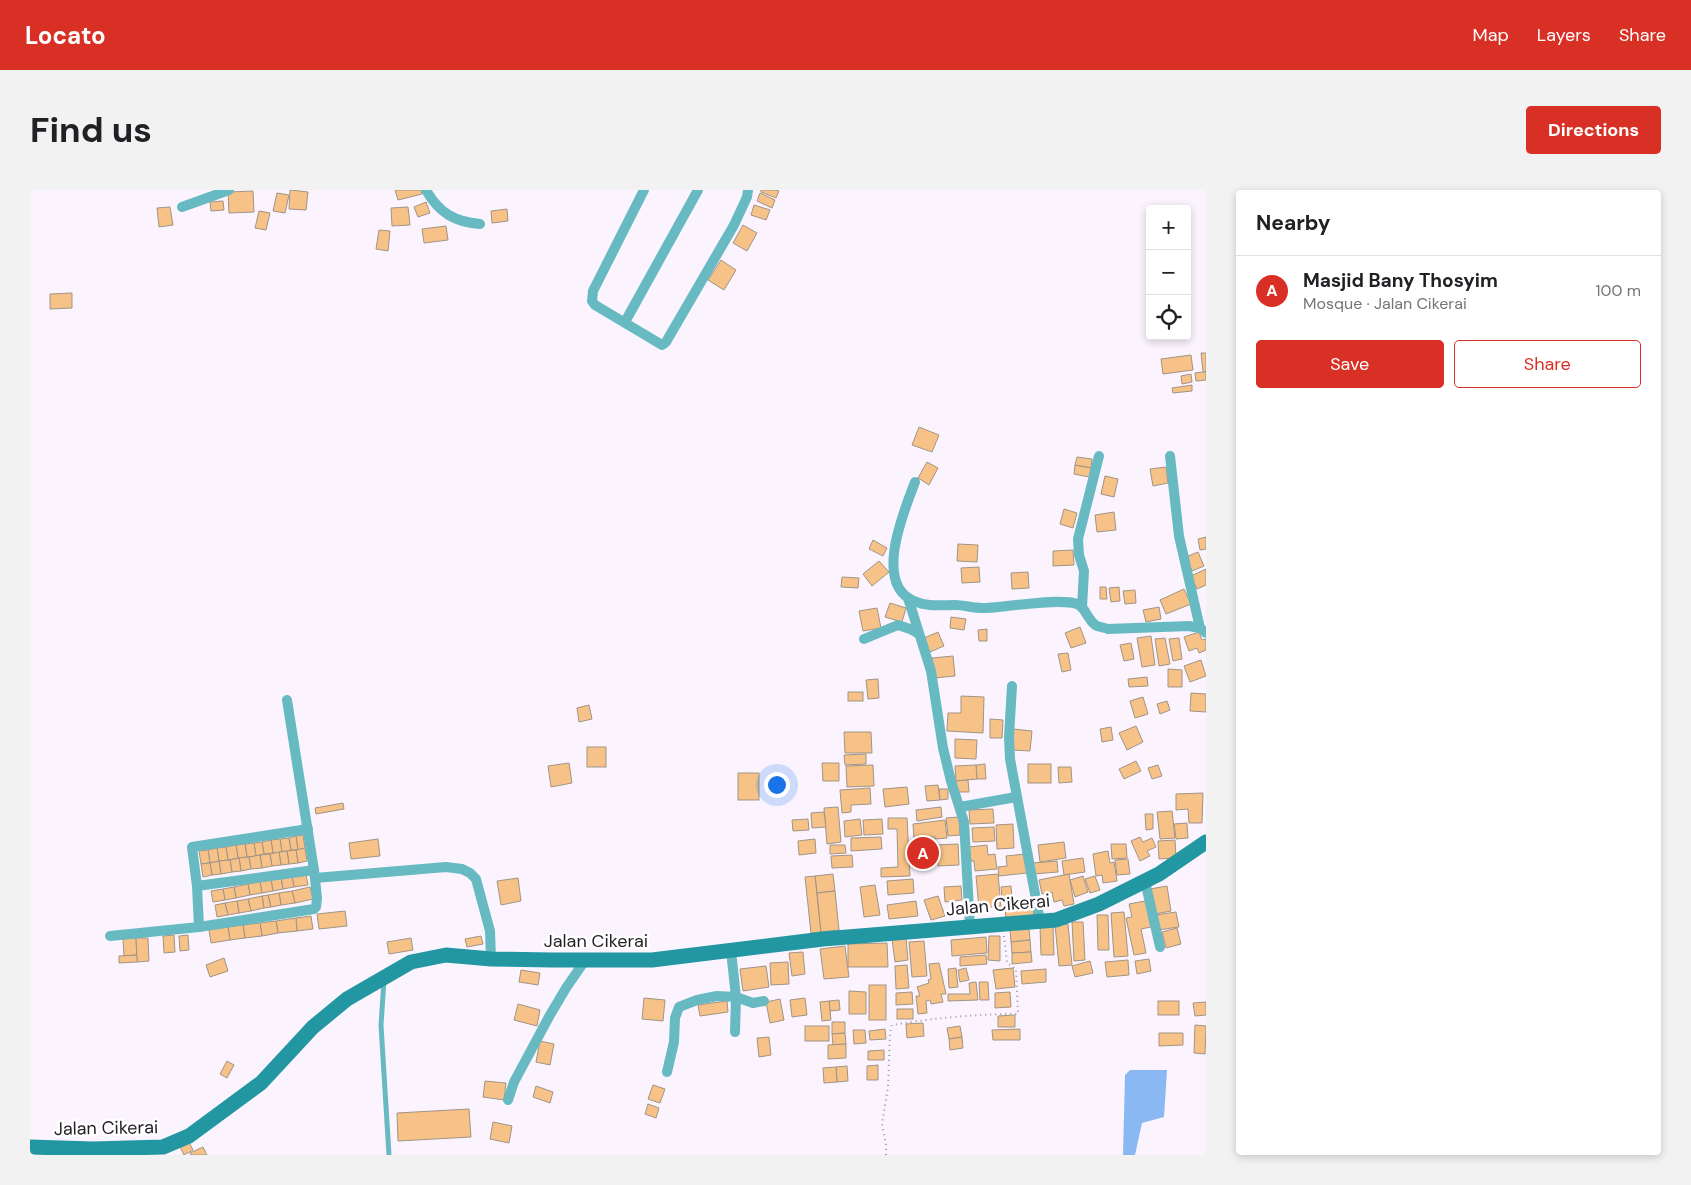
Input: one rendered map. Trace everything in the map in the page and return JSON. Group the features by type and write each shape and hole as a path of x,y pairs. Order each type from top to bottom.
{"street":[{"path":"182,207 229,190"},
{"path":"426,190 441,209 451,217 466,223 480,224"},
{"path":"644,190 592,296 595,305 660,344 665,343 734,225 747,197 748,190"},
{"path":"625,322 698,190"},
{"path":"1082,607 1084,571 1079,555 1078,539 1099,456"},
{"path":"1170,456 1179,536 1203,630"},
{"path":"914,482 900,520 892,568 902,592 915,602 937,606 956,605 981,608 1045,602 1076,604 1082,607 1091,621 1097,626 1108,629 1189,626 1203,630"},
{"path":"908,598 931,671 943,748 960,807 966,836 970,926"},
{"path":"864,639 898,625 919,634"},
{"path":"1012,686 1009,737 1010,760 1040,921"},
{"path":"110,936 199,927 314,909 316,907 317,898 308,829 288,700"},
{"path":"960,807 1016,797"},
{"path":"199,927 197,886 192,847 308,829"},
{"name":"Jalan Cikerai","path":"30,1147 93,1149 163,1147 189,1136 261,1083 313,1026 346,999 411,962 446,956 491,959 652,960 823,939 1056,920 1099,904 1159,874 1206,842"},
{"path":"197,886 314,874 446,867 462,869 470,872 476,879 480,889 490,931 491,959"},
{"path":"1145,881 1160,947"},
{"path":"731,951 736,997 735,1032"},
{"path":"508,1100 514,1082 550,1015 586,960"},
{"path":"666,1072 674,1042 675,1018 679,1007 717,996 736,997 753,1003 764,1001"}],"lane":[{"path":"384,977 381,1025 389,1155"}],"path":[{"path":"886,1155 882,1124 888,1088 892,1025 930,1018 1018,1014 1016,969 1007,963 1003,924"}],"water":[{"path":"1130,1070 1167,1070 1164,1117 1142,1123 1135,1155 1123,1155 1125,1075"}],"building":[{"path":"290,190 308,192 306,210 289,209"},
{"path":"395,190 421,190 422,194 398,200"},
{"path":"761,190 779,191 776,198 761,192"},
{"path":"253,191 254,212 229,213 228,192"},
{"path":"277,193 289,195 285,213 273,211"},
{"path":"760,193 775,200 772,208 757,201"},
{"path":"223,201 224,210 211,211 210,202"},
{"path":"426,202 430,213 418,217 414,207"},
{"path":"754,205 770,210 766,220 751,215"},
{"path":"170,207 173,225 159,227 157,208"},
{"path":"408,207 410,225 392,226 391,208"},
{"path":"507,209 508,221 492,223 491,211"},
{"path":"259,211 270,213 266,230 255,228"},
{"path":"743,225 757,233 747,251 733,243"},
{"path":"446,226 448,240 424,243 422,229"},
{"path":"379,230 390,231 388,251 376,249"},
{"path":"721,260 736,270 724,290 708,280"},
{"path":"72,293 72,308 50,309 50,294"},
{"path":"1201,353 1206,353 1206,372 1203,372"},
{"path":"1191,355 1193,370 1163,374 1161,359"},
{"path":"1206,372 1206,380 1196,381 1195,373"},
{"path":"1191,374 1192,382 1182,384 1181,376"},
{"path":"1192,385 1192,391 1173,393 1172,388"},
{"path":"919,427 939,435 932,452 912,445"},
{"path":"1077,457 1092,459 1091,468 1075,465"},
{"path":"927,462 938,468 929,485 918,478"},
{"path":"1075,465 1091,468 1089,477 1074,474"},
{"path":"1166,467 1168,483 1153,486 1150,469"},
{"path":"1105,476 1118,479 1114,497 1101,494"},
{"path":"1064,509 1077,513 1073,528 1060,524"},
{"path":"1114,512 1116,530 1097,532 1095,515"},
{"path":"1206,537 1206,549 1200,550 1198,539"},
{"path":"873,540 887,548 883,556 869,549"},
{"path":"958,544 978,545 977,562 957,561"},
{"path":"1073,550 1074,565 1053,566 1053,551"},
{"path":"1198,552 1204,566 1192,571 1186,557"},
{"path":"879,561 889,572 872,586 863,574"},
{"path":"979,567 980,582 962,583 961,568"},
{"path":"1206,569 1206,585 1197,589 1191,576"},
{"path":"1028,572 1029,588 1012,589 1011,573"},
{"path":"842,577 859,578 858,588 841,587"},
{"path":"1100,587 1106,587 1107,599 1100,599"},
{"path":"1119,587 1120,601 1111,602 1109,588"},
{"path":"1184,589 1191,604 1166,614 1160,600"},
{"path":"1135,590 1136,603 1125,604 1123,591"},
{"path":"890,603 906,608 902,622 885,617"},
{"path":"1159,607 1161,619 1146,622 1143,610"},
{"path":"877,608 881,628 863,631 859,611"},
{"path":"951,617 966,619 964,630 950,628"},
{"path":"1080,627 1086,643 1071,648 1065,633"},
{"path":"987,629 987,641 979,641 978,630"},
{"path":"938,632 944,646 930,652 924,638"},
{"path":"1199,632 1202,640 1206,639 1206,650 1199,653 1197,648 1189,651 1184,637"},
{"path":"1151,636 1155,665 1142,667 1137,638"},
{"path":"1165,638 1170,664 1159,666 1155,639"},
{"path":"1179,638 1182,659 1173,661 1169,639"},
{"path":"1131,643 1134,659 1124,661 1120,645"},
{"path":"1068,653 1071,670 1062,672 1058,654"},
{"path":"953,656 955,676 934,678 932,658"},
{"path":"1201,660 1206,676 1190,682 1184,666"},
{"path":"1168,669 1182,670 1182,687 1168,687"},
{"path":"1147,677 1148,686 1129,687 1128,679"},
{"path":"878,679 879,698 868,699 866,680"},
{"path":"848,692 863,692 863,701 848,701"},
{"path":"1191,693 1206,694 1206,712 1190,711"},
{"path":"961,696 984,697 983,733 947,731 948,713 961,713"},
{"path":"1143,697 1148,714 1135,718 1130,701"},
{"path":"1167,701 1170,710 1160,714 1157,704"},
{"path":"589,705 592,719 579,722 577,708"},
{"path":"990,719 1003,720 1002,738 990,738"},
{"path":"1136,726 1143,742 1127,750 1119,733"},
{"path":"1111,727 1113,740 1102,742 1100,729"},
{"path":"1013,729 1032,731 1030,751 1012,750"},
{"path":"844,732 871,732 872,753 845,753"},
{"path":"955,739 977,740 976,759 955,758"},
{"path":"587,747 606,747 606,767 587,767"},
{"path":"866,754 866,764 845,765 844,755"},
{"path":"1136,761 1141,771 1124,779 1119,769"},
{"path":"569,763 572,783 551,787 548,766"},
{"path":"822,763 839,763 839,781 823,781"},
{"path":"985,764 986,779 977,779 976,765"},
{"path":"1028,764 1051,764 1051,783 1028,783"},
{"path":"873,765 874,786 847,787 846,766"},
{"path":"976,765 977,779 956,781 955,766"},
{"path":"1158,765 1162,776 1152,779 1148,768"},
{"path":"1058,767 1071,767 1072,782 1059,783"},
{"path":"738,773 759,773 759,800 738,800"},
{"path":"968,780 969,792 957,792 956,781"},
{"path":"938,785 940,800 927,801 925,786"},
{"path":"907,787 909,804 885,807 883,789"},
{"path":"870,788 871,804 851,805 851,812 842,813 840,790"},
{"path":"939,789 948,789 948,799 940,800"},
{"path":"1203,793 1202,823 1189,823 1188,809 1176,810 1176,794"},
{"path":"343,803 344,809 316,814 315,808"},
{"path":"838,807 841,842 827,844 824,808"},
{"path":"941,807 942,817 917,821 916,810"},
{"path":"993,809 994,823 970,824 969,810"},
{"path":"1172,811 1175,838 1160,839 1157,812"},
{"path":"824,812 826,827 812,828 811,813"},
{"path":"1145,814 1153,814 1153,829 1146,830"},
{"path":"959,817 960,835 948,836 946,818"},
{"path":"888,818 907,818 910,876 881,877 881,868 898,867 897,829 888,829"},
{"path":"808,819 809,830 793,831 792,820"},
{"path":"860,819 862,835 845,837 844,821"},
{"path":"882,819 883,834 864,835 863,820"},
{"path":"945,820 947,838 914,838 913,824"},
{"path":"1187,823 1188,838 1176,839 1174,824"},
{"path":"1013,824 1014,848 997,849 996,825"},
{"path":"994,827 995,841 973,842 972,828"},
{"path":"303,835 305,848 298,850 296,836"},
{"path":"296,836 298,850 291,850 289,838"},
{"path":"881,837 882,849 851,851 851,838"},
{"path":"1140,837 1143,842 1152,838 1156,847 1147,851 1150,856 1140,861 1131,841"},
{"path":"289,838 291,850 282,852 280,839"},
{"path":"280,839 282,852 273,853 271,840"},
{"path":"378,839 380,856 351,859 349,843"},
{"path":"815,839 816,853 799,855 798,841"},
{"path":"271,840 273,853 264,854 262,842"},
{"path":"912,840 934,840 934,866 912,866"},
{"path":"1175,840 1176,858 1159,859 1158,841"},
{"path":"262,842 264,854 256,856 254,843"},
{"path":"1064,842 1066,858 1040,862 1038,845"},
{"path":"254,843 256,856 247,857 245,844"},
{"path":"245,844 247,857 238,858 236,845"},
{"path":"958,844 959,865 938,866 936,845"},
{"path":"1111,844 1126,844 1127,858 1112,859"},
{"path":"236,845 238,858 228,860 226,847"},
{"path":"830,845 845,845 846,853 830,854"},
{"path":"987,845 988,855 995,854 997,869 975,871 969,847"},
{"path":"226,847 228,860 219,861 217,848"},
{"path":"217,848 219,861 210,863 208,850"},
{"path":"305,848 307,861 298,863 296,850"},
{"path":"208,850 210,863 201,864 199,851"},
{"path":"296,850 298,863 289,864 287,851"},
{"path":"287,851 289,864 281,865 279,852"},
{"path":"1108,851 1110,863 1114,862 1117,881 1103,883 1102,875 1096,876 1093,854"},
{"path":"279,852 281,865 272,866 270,854"},
{"path":"270,854 272,866 262,868 260,855"},
{"path":"1025,854 1027,873 999,876 998,867 1007,866 1006,856"},
{"path":"260,855 262,868 251,869 249,857"},
{"path":"852,855 853,867 832,868 831,856"},
{"path":"249,857 251,869 241,871 239,858"},
{"path":"239,858 241,871 232,872 230,860"},
{"path":"1083,858 1085,872 1064,875 1062,861"},
{"path":"1128,859 1130,874 1117,875 1115,860"},
{"path":"230,860 232,872 221,874 219,861"},
{"path":"219,861 221,874 212,875 210,863"},
{"path":"1057,861 1058,872 1033,874 1032,863"},
{"path":"210,863 212,875 203,877 201,864"},
{"path":"306,874 308,885 294,887 292,876"},
{"path":"833,874 835,891 817,893 815,876"},
{"path":"998,874 1001,906 979,908 976,876"},
{"path":"1069,874 1074,904 1064,906 1062,900 1054,902 1052,892 1042,894 1039,880"},
{"path":"292,876 294,887 283,889 281,878"},
{"path":"815,876 821,932 811,933 805,877"},
{"path":"1083,876 1088,892 1075,897 1070,880"},
{"path":"1095,876 1100,890 1090,893 1085,879"},
{"path":"281,878 283,889 273,891 271,880"},
{"path":"518,878 521,901 501,905 497,881"},
{"path":"913,879 914,893 888,895 887,881"},
{"path":"271,880 273,891 262,893 260,882"},
{"path":"260,882 262,893 250,895 248,884"},
{"path":"248,884 250,895 236,898 234,887"},
{"path":"875,885 880,915 864,917 860,887"},
{"path":"961,886 962,900 945,902 944,887"},
{"path":"1011,886 1012,897 1002,898 1001,887"},
{"path":"1167,886 1171,911 1155,914 1150,889"},
{"path":"234,887 236,898 225,900 223,889"},
{"path":"310,887 313,899 295,903 292,891"},
{"path":"223,889 225,900 213,902 211,891"},
{"path":"292,891 295,903 281,905 279,893"},
{"path":"835,891 839,930 821,932 817,893"},
{"path":"279,893 281,905 271,907 268,895"},
{"path":"268,895 271,907 264,908 262,896"},
{"path":"262,896 264,908 251,911 248,899"},
{"path":"938,896 945,916 931,920 924,900"},
{"path":"248,899 251,911 239,913 237,901"},
{"path":"1032,899 1034,915 1006,918 1004,902"},
{"path":"237,901 239,913 228,915 225,903"},
{"path":"916,901 918,916 889,919 887,905"},
{"path":"1145,901 1151,927 1141,929 1146,953 1134,955 1126,918 1132,917 1129,904"},
{"path":"225,903 228,915 217,917 215,905"},
{"path":"345,911 347,926 319,929 317,914"},
{"path":"1124,912 1128,956 1114,957 1111,913"},
{"path":"1176,912 1179,927 1158,930 1156,915"},
{"path":"1097,915 1108,915 1109,950 1098,950"},
{"path":"311,916 313,929 297,931 296,918"},
{"path":"296,918 297,931 278,933 276,921"},
{"path":"276,921 278,933 262,936 260,923"},
{"path":"1072,922 1083,922 1085,960 1074,961"},
{"path":"260,923 262,936 245,938 243,925"},
{"path":"1068,924 1072,965 1059,966 1055,925"},
{"path":"243,925 245,938 230,940 228,927"},
{"path":"228,927 230,940 211,943 209,930"},
{"path":"1040,927 1053,927 1054,955 1041,955"},
{"path":"1029,928 1030,940 1011,942 1010,929"},
{"path":"1177,928 1181,944 1166,948 1162,932"},
{"path":"174,935 175,952 164,953 163,936"},
{"path":"188,935 189,950 180,951 179,936"},
{"path":"481,936 483,944 467,947 465,939"},
{"path":"989,936 1000,936 1000,961 988,960"},
{"path":"986,937 987,953 952,956 951,940"},
{"path":"136,938 137,955 124,956 123,939"},
{"path":"136,938 148,938 149,961 137,962"},
{"path":"411,938 413,950 389,954 387,942"},
{"path":"906,938 908,960 895,962 892,939"},
{"path":"1030,940 1031,952 1012,953 1011,942"},
{"path":"924,941 927,976 912,977 909,942"},
{"path":"887,943 888,967 848,967 848,944"},
{"path":"845,946 849,977 824,979 820,949"},
{"path":"803,952 805,974 792,976 789,953"},
{"path":"1031,952 1032,962 1012,964 1012,953"},
{"path":"137,955 137,962 119,963 119,956"},
{"path":"986,955 987,964 960,966 960,957"},
{"path":"224,958 228,971 210,977 206,965"},
{"path":"1149,959 1151,971 1137,974 1135,961"},
{"path":"1128,960 1129,975 1107,977 1105,962"},
{"path":"1090,961 1093,973 1075,977 1072,966"},
{"path":"788,962 789,984 771,985 770,963"},
{"path":"939,963 946,994 941,994 943,1002 931,1004 930,1000 926,1001 927,1013 918,1014 916,996 920,996 917,987 929,983 928,980 931,979 929,964"},
{"path":"907,965 909,988 896,989 895,966"},
{"path":"766,966 769,987 743,991 740,969"},
{"path":"956,968 958,987 949,988 948,969"},
{"path":"966,968 969,980 960,982 958,970"},
{"path":"1013,968 1015,987 996,989 993,970"},
{"path":"1046,969 1046,982 1022,984 1021,971"},
{"path":"521,970 540,973 538,985 519,982"},
{"path":"976,982 978,1000 948,1001 948,994 970,994 969,983"},
{"path":"979,982 988,982 989,1000 980,1000"},
{"path":"869,985 886,985 886,1020 869,1020"},
{"path":"849,991 866,992 866,1014 849,1014"},
{"path":"912,992 913,1004 896,1005 896,993"},
{"path":"1010,992 1011,1007 995,1008 995,993"},
{"path":"644,998 665,1000 663,1021 642,1019"},
{"path":"805,998 807,1015 792,1017 790,1000"},
{"path":"780,999 784,1020 770,1023 766,1002"},
{"path":"839,1000 840,1010 830,1011 829,1001"},
{"path":"727,1001 728,1012 700,1016 698,1005"},
{"path":"829,1001 831,1020 822,1021 820,1002"},
{"path":"1158,1001 1179,1001 1179,1015 1158,1015"},
{"path":"1206,1002 1206,1015 1195,1016 1193,1003"},
{"path":"518,1004 540,1010 537,1026 514,1020"},
{"path":"897,1009 913,1009 913,1019 897,1019"},
{"path":"1015,1015 1015,1027 998,1027 998,1016"},
{"path":"832,1022 845,1022 845,1033 832,1034"},
{"path":"923,1023 924,1036 907,1038 906,1024"},
{"path":"1195,1025 1206,1026 1205,1054 1194,1053"},
{"path":"805,1026 829,1026 829,1041 805,1041"},
{"path":"960,1026 962,1037 949,1039 947,1028"},
{"path":"885,1029 886,1039 870,1040 869,1031"},
{"path":"1020,1029 1020,1040 993,1040 992,1030"},
{"path":"853,1030 865,1030 866,1043 854,1044"},
{"path":"845,1033 846,1044 833,1045 832,1034"},
{"path":"1159,1033 1183,1033 1183,1045 1159,1046"},
{"path":"769,1037 771,1055 759,1057 757,1038"},
{"path":"962,1037 963,1048 950,1050 949,1039"},
{"path":"540,1041 554,1044 550,1065 536,1062"},
{"path":"846,1044 846,1058 828,1059 828,1045"},
{"path":"884,1050 884,1060 868,1060 868,1051"},
{"path":"227,1061 234,1065 227,1078 220,1074"},
{"path":"878,1065 878,1080 867,1080 867,1066"},
{"path":"847,1066 848,1081 837,1082 836,1067"},
{"path":"836,1067 837,1082 824,1083 823,1068"},
{"path":"485,1081 506,1083 504,1100 483,1097"},
{"path":"653,1085 665,1089 660,1103 648,1099"},
{"path":"536,1086 553,1092 550,1103 533,1097"},
{"path":"648,1104 659,1108 656,1118 645,1114"},
{"path":"469,1109 471,1137 398,1141 397,1113"},
{"path":"493,1122 512,1126 509,1143 490,1139"},
{"path":"188,1140 193,1150 184,1155 179,1145"},
{"path":"203,1147 207,1155 191,1155 190,1153"}],"place":[{"name":"Masjid Bany Thosyim","path":"923,853"}]}
